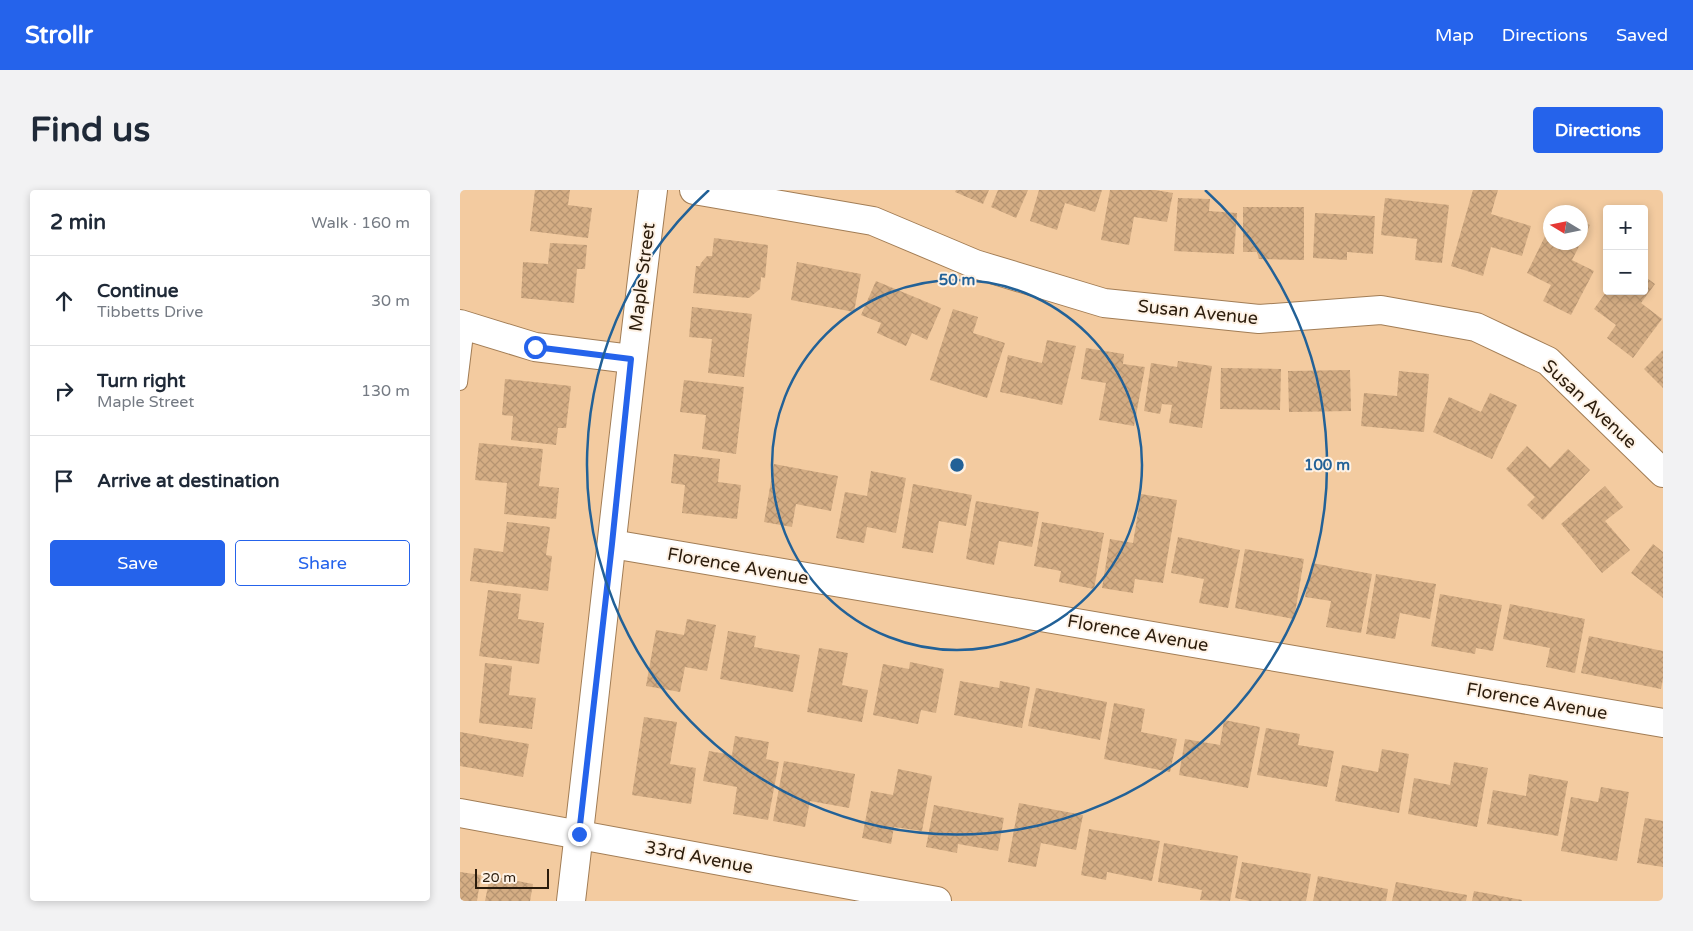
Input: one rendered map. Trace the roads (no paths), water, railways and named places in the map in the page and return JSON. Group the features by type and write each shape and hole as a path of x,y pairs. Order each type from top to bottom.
{"street":[{"name":"Maple Street","path":"571,901 631,359 653,190"},
{"name":"Susan Avenue","path":"694,190 873,221 975,264 1104,303 1259,320 1381,310 1476,327 1548,361 1663,473"},
{"path":"464,325 535,347 631,359"},
{"name":"Florence Avenue","path":"612,544 1663,723"},
{"name":"33rd Avenue","path":"460,813 937,901"}],"lane":[{"path":"460,383 464,325"}]}
